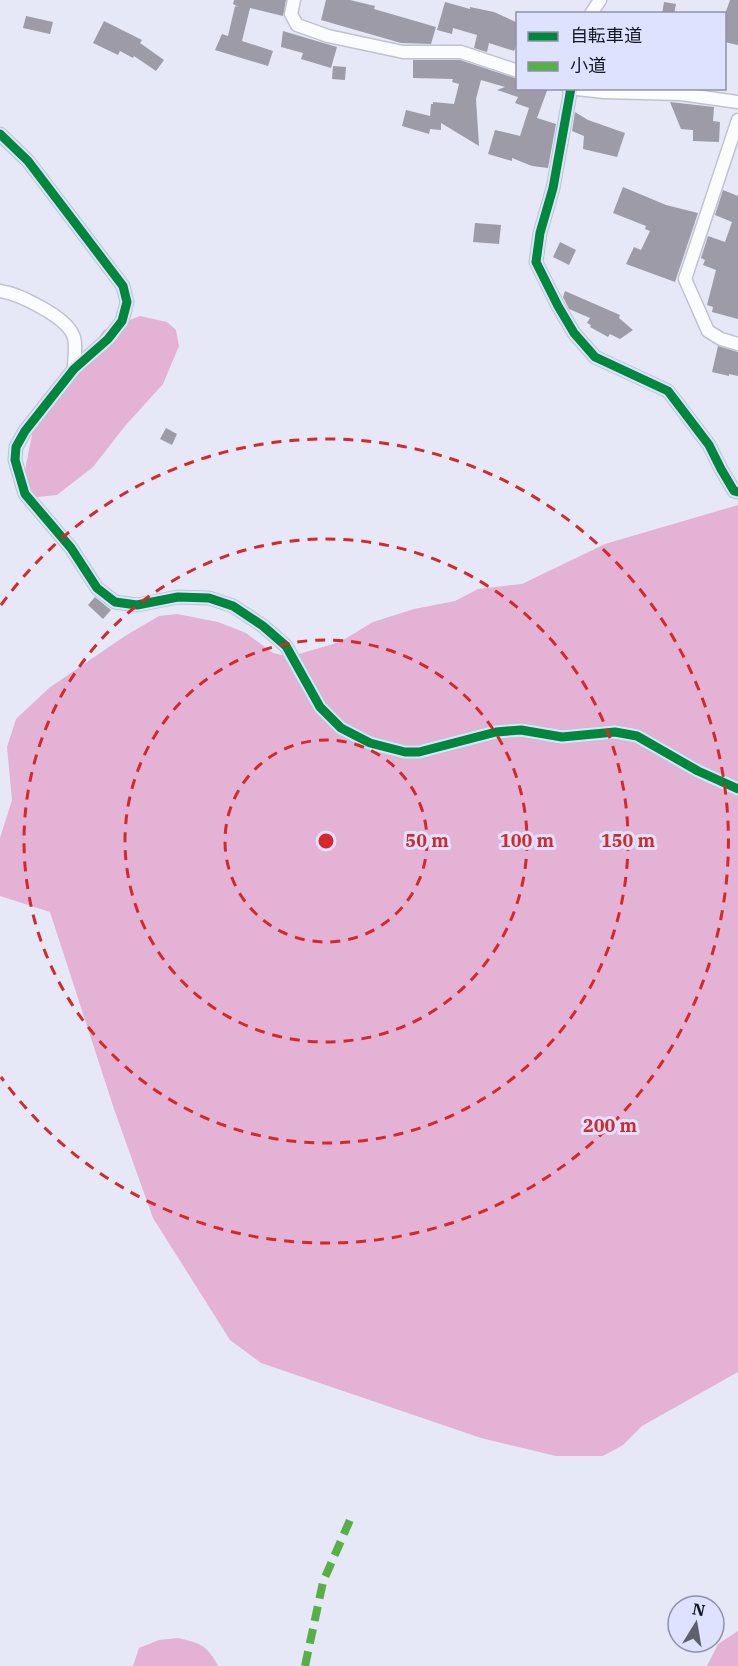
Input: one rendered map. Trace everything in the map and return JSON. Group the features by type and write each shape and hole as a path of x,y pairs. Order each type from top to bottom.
{"street":[{"path":"294,0 291,14 297,25 328,36 402,52 461,52 516,70"},
{"path":"570,90 553,188 540,233 536,262 574,333 595,357 668,391 710,445 734,491 738,492"},
{"path":"592,90 681,94 738,102"},
{"path":"738,120 685,279 708,331 721,339 738,344"},
{"path":"0,134 28,161 123,286 127,302 122,321 108,339 74,369 25,431 16,447 15,460 25,494 70,548 96,588 115,602 137,604 189,597 209,598 233,606 263,626 286,646 320,707 341,728 369,743 405,752 419,752 496,732 521,730 562,737 615,732 637,736 698,771 738,789"},
{"path":"0,291 31,301 64,324 73,335 74,369"}],"shaded area":[{"path":"140,316 167,322 176,330 179,346 163,384 125,426 93,467 57,495 37,497 21,490 33,430 104,330"},
{"path":"738,505 738,1372 642,1426 623,1445 603,1456 556,1456 481,1438 261,1363 230,1340 153,1218 114,1109 50,912 0,896 0,838 12,800 7,747 16,719 49,688 125,636 159,616 177,614 218,622 246,633 273,653 299,654 340,642 373,622 414,609 455,601 478,589 522,584 605,544"},
{"path":"738,1631 738,1666 707,1666 713,1654 726,1654 726,1639"},
{"path":"178,1638 202,1646 210,1653 218,1666 133,1666 139,1648 159,1640"}],"building":[{"path":"234,0 286,0 283,16 250,8 242,41 273,51 268,66 215,50 222,34 228,36 235,6 239,7 233,4"},
{"path":"326,0 350,0 375,6 374,9 436,27 431,44 401,43 321,20"},
{"path":"730,0 738,0 738,45 726,42 726,12"},
{"path":"445,2 470,9 470,7 494,12 516,22 516,46 514,51 489,43 487,52 474,48 477,35 453,28 452,34 437,30"},
{"path":"664,2 676,4 674,12 662,12"},
{"path":"26,16 53,22 50,34 23,28"},
{"path":"104,21 142,40 140,43 164,60 156,71 134,56 133,58 120,51 118,55 93,43"},
{"path":"283,31 337,47 331,68 301,59 303,53 281,47"},
{"path":"413,60 460,60 516,78 516,90 547,90 537,118 556,124 548,168 488,154 495,130 520,136 529,108 515,103 518,97 497,90 505,87 481,80 476,99 479,146 441,123 441,130 430,129 429,134 402,126 406,110 430,116 433,102 454,104 459,84 452,82 453,79 413,78"},
{"path":"333,66 346,67 345,80 332,79"},
{"path":"670,102 714,107 713,121 720,122 719,142 693,141 693,130 681,129"},
{"path":"575,112 588,120 625,133 617,157 583,149 584,136 572,131"},
{"path":"623,187 666,205 698,213 675,282 626,264 634,247 641,250 650,231 645,229 646,226 613,213"},
{"path":"723,190 738,196 738,319 712,312 713,307 707,305 716,270 703,265 705,260 701,258 708,236 725,242 732,222 715,215"},
{"path":"475,223 501,225 499,244 473,242"},
{"path":"560,242 576,250 569,265 553,257"},
{"path":"565,291 620,315 619,318 633,330 620,339 610,334 608,337 590,327 591,325 587,323 590,318 569,309 563,297"},
{"path":"718,346 738,352 738,376 712,372"},
{"path":"166,428 177,434 172,445 160,439"},
{"path":"95,597 111,610 103,619 88,605"}],"marked path":[{"path":"305,1666 323,1582 350,1520"}],"cycle path":[{"path":"571,90 553,188 540,233 536,262 574,333 595,357 668,391 709,445 734,491 738,492"},
{"path":"0,134 28,161 123,286 127,302 122,321 108,339 74,369 25,431 16,447 15,460 25,494 71,548 97,588 115,602 137,605 178,597 209,598 233,606 263,626 286,646 320,707 341,728 370,743 405,752 419,752 496,732 521,730 562,737 615,732 637,736 698,771 738,789"}]}
